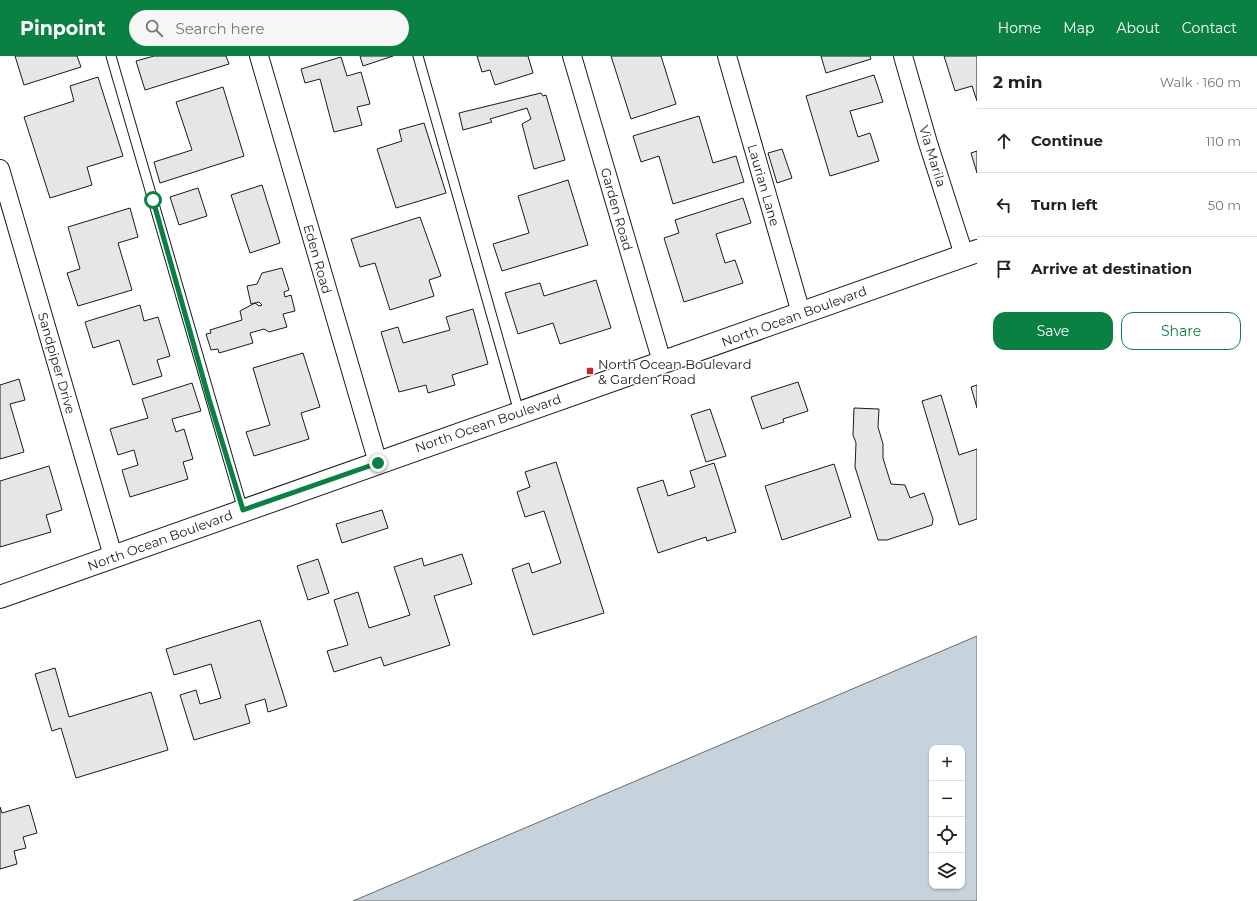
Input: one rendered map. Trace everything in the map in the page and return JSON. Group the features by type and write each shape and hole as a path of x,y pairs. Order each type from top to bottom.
{"street":[{"name":"Eden Road","path":"259,56 378,463"},
{"name":"Garden Road","path":"572,56 662,362"},
{"name":"Laurian Lane","path":"727,56 801,313"},
{"name":"Via Marila","path":"903,56 928,143 971,253"},
{"name":"Sandpiper Drive","path":"0,169 113,556"},
{"name":"North Ocean Boulevard","path":"0,597 971,253"}],"lane":[{"path":"111,56 209,399 243,510"},
{"path":"418,56 520,412"}],"shaded area":[{"path":"977,636 977,901 353,901"}],"building":[{"path":"15,56 77,56 81,67 24,85"},
{"path":"154,56 226,56 229,64 145,90 136,61"},
{"path":"360,56 393,56 363,66"},
{"path":"477,56 528,56 533,73 495,85 490,70 482,72"},
{"path":"611,56 661,56 676,104 631,119"},
{"path":"821,56 870,56 871,59 826,73"},
{"path":"944,56 977,56 977,101 972,86 955,91"},
{"path":"341,57 347,76 361,72 370,104 357,107 362,125 334,132 320,79 305,83 301,69"},
{"path":"874,75 883,102 850,111 858,137 870,133 879,161 830,176 806,96"},
{"path":"98,77 123,156 87,167 92,185 50,198 24,117 74,101 70,86"},
{"path":"223,87 244,156 160,183 154,162 192,150 176,102"},
{"path":"541,93 543,96 546,95 565,160 534,169 522,124 531,119 527,108 490,119 492,122 463,130 459,113"},
{"path":"699,116 713,163 736,156 744,182 673,204 659,156 641,162 633,136"},
{"path":"424,123 446,193 396,208 377,149 402,141 399,130"},
{"path":"782,149 792,178 777,183 768,153"},
{"path":"977,151 977,173 971,153"},
{"path":"568,180 588,245 502,271 493,244 529,233 518,196"},
{"path":"262,185 280,243 250,253 231,195"},
{"path":"198,188 207,216 179,225 170,197"},
{"path":"743,198 751,223 716,234 725,263 735,260 743,283 684,302 664,238 679,233 675,220"},
{"path":"130,208 138,237 118,243 132,290 78,306 67,273 80,269 68,227"},
{"path":"420,217 441,276 429,280 434,296 390,310 375,263 360,267 351,239"},
{"path":"282,268 289,290 284,292 285,297 291,295 295,311 283,314 287,327 269,332 264,329 250,333 253,343 219,353 218,349 211,350 206,334 211,333 210,330 242,320 240,311 255,303 251,304 247,286 257,284 262,273","holes":["259,302 262,305 259,306 255,303"]},
{"path":"596,280 611,328 560,344 553,323 518,334 505,293 540,283 544,296"},
{"path":"140,305 144,321 158,317 170,356 157,360 162,376 133,385 119,340 93,348 85,322"},
{"path":"473,309 488,364 452,375 455,385 428,393 426,385 399,392 381,332 398,327 403,343 450,330 446,317"},
{"path":"303,353 320,407 301,413 309,439 254,456 246,432 270,425 253,368"},
{"path":"19,379 25,400 10,404 24,452 0,459 0,385"},
{"path":"798,382 808,411 783,419 784,422 762,429 751,397"},
{"path":"192,383 201,411 172,419 176,432 184,429 193,459 183,462 188,479 130,497 122,470 138,465 134,450 118,455 110,429 148,418 142,399"},
{"path":"977,385 977,408 971,387"},
{"path":"941,395 959,455 977,449 977,519 959,525 922,401"},
{"path":"854,408 879,409 878,427 883,444 883,458 891,484 905,485 910,498 924,493 933,519 932,525 887,540 878,540 855,467 856,443 853,435"},
{"path":"710,409 726,456 706,462 691,415"},
{"path":"556,462 604,613 533,635 512,569 529,563 532,573 561,563 544,511 525,517 517,492 530,487 525,472"},
{"path":"714,463 736,532 707,541 706,537 658,553 637,488 663,480 668,496 695,487 690,471"},
{"path":"834,464 851,517 782,540 765,486"},
{"path":"49,466 62,510 46,515 51,532 0,547 0,481"},
{"path":"382,510 388,528 342,543 336,524"},
{"path":"462,554 472,584 434,596 450,645 384,666 381,657 334,672 327,651 348,645 334,600 358,592 369,628 410,615 394,567 422,558 424,566"},
{"path":"318,559 329,593 308,600 297,566"},
{"path":"260,620 287,706 268,712 265,699 245,705 250,723 194,740 180,695 196,690 200,704 221,698 211,664 174,675 166,649"},
{"path":"55,668 69,717 151,692 168,750 76,778 61,728 52,731 35,674"},
{"path":"29,805 37,833 23,837 26,848 14,851 17,864 0,869 0,807 2,813"}],"place":[{"name":"North Ocean Boulevard & Garden Road","path":"590,371"}],"route":[{"path":"153,200 209,399 243,510 378,463"}]}
